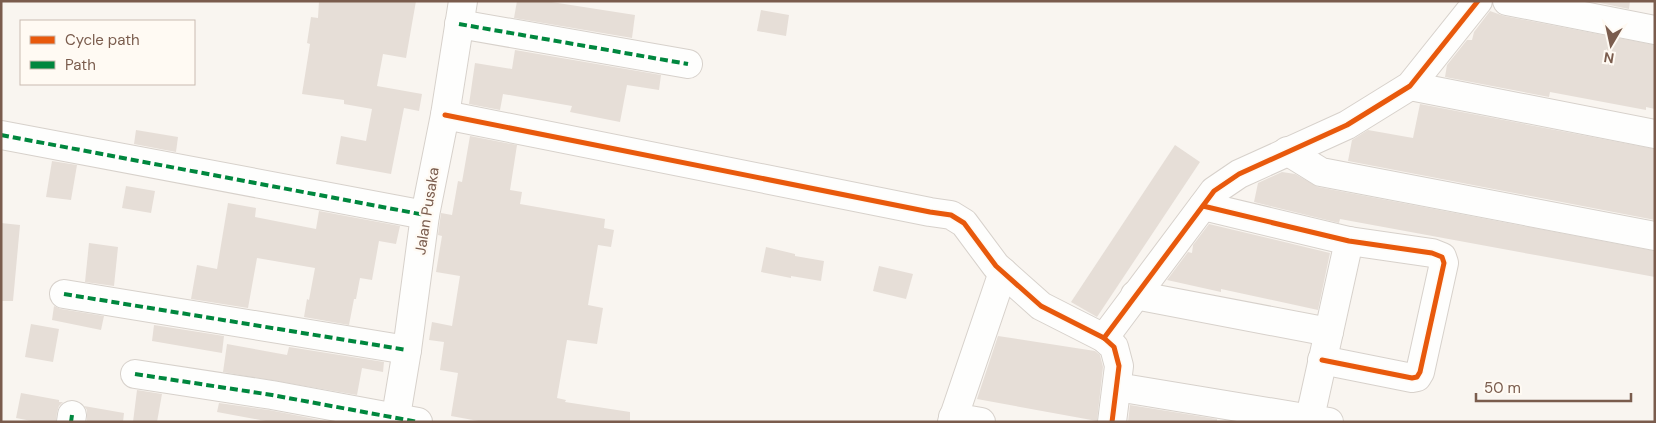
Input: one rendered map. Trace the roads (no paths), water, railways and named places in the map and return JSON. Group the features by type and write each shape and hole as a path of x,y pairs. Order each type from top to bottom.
{"street":[{"path":"1104,338 1214,191 1239,174 1347,125 1410,86 1478,1"},
{"path":"1507,1 1655,30"},
{"path":"462,12 688,64"},
{"name":"Jalan Pusaka","path":"403,420 407,350 425,215 445,115 462,12"},
{"path":"1410,86 1655,134"},
{"path":"445,115 951,215 964,223 996,266 1041,306 1104,338 1114,347 1120,366 1112,422"},
{"path":"1,135 425,215"},
{"path":"1287,151 1322,172 1655,236"},
{"path":"1203,206 1349,241 1432,253 1442,257 1444,263 1420,372 1417,377 1412,378 1322,360"},
{"path":"1117,387 1211,412 1315,421 1322,360 1349,241"},
{"path":"981,422 953,419 1003,272"},
{"path":"64,294 407,350"},
{"path":"1135,296 1329,332"},
{"path":"135,374 272,395 403,420"}]}
